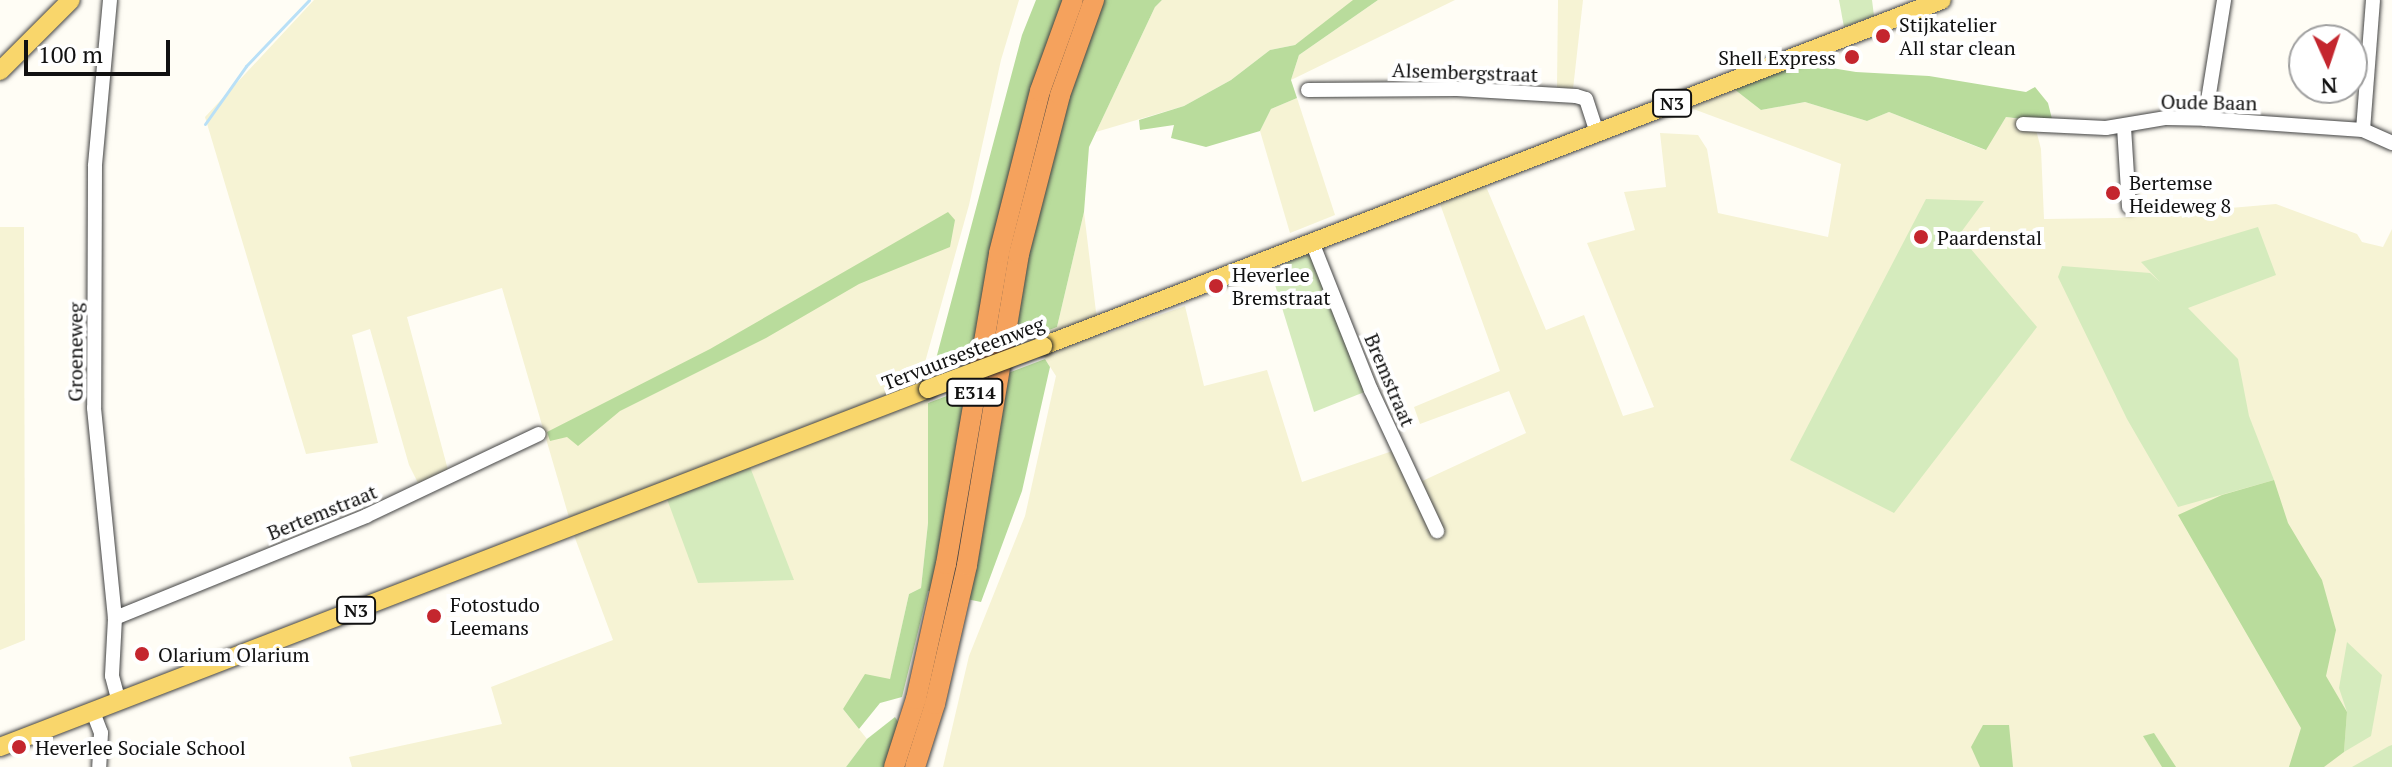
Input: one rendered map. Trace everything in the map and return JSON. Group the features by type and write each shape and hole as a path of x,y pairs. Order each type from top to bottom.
{"highway":[{"name":"E314","path":"894,767 916,699 946,564 1002,239 1040,91 1073,0"},
{"name":"E314","path":"915,767 935,704 967,565 1019,254 1060,95 1094,0"}],"main road":[{"path":"0,71 71,0"},
{"name":"Tervuursesteenweg","path":"0,747 1942,0"}],"street":[{"name":"Groeneweg","path":"110,0 95,166 94,408 115,618 112,676 119,702"},
{"path":"2205,119 2224,0"},
{"path":"2363,130 2373,0"},
{"name":"Alsembergstraat","path":"1308,90 1457,89 1576,96 1586,99 1597,132"},
{"name":"Oude Baan","path":"2023,124 2124,127 2166,118 2205,119 2363,130 2392,143"},
{"path":"2124,127 2129,207"},
{"name":"Bremstraat","path":"1312,242 1371,390 1437,531"},
{"name":"Bertemstraat","path":"115,618 366,516 539,434"},
{"path":"93,712 101,733 99,767"}],"shaded area":[{"path":"314,0 1019,0 1001,60 969,205 922,373 932,374 928,389 932,398 928,403 928,523 921,588 909,594 890,680 843,709 867,739 846,767 352,767 349,757 502,724 491,687 613,640 575,538 502,288 407,317 448,470 418,483 409,465 370,329 352,335 378,443 306,454 205,117"},
{"path":"1162,0 1357,0 1295,45 1270,50 1231,80 1184,106 1096,132 1155,7"},
{"path":"1378,0 1455,0 1291,80 1299,55"},
{"path":"1558,0 1583,0 1573,89 1557,87"},
{"path":"1734,89 1761,110 1805,102 1867,121 1889,112 1985,150 2006,117 2034,122 2041,149 2044,219 2117,218 2276,204 2357,234 2362,242 2383,247 2392,229 2392,767 943,767 969,656 1025,516 1056,376 1045,359 1042,332 1057,327 1084,212 1096,312 1103,335 1185,306 1204,386 1267,370 1302,482 1404,447 1418,483 1526,433 1509,391 1420,424 1414,407 1500,371 1439,201 1485,184 1546,330 1584,315 1623,416 1654,407 1587,243 1635,230 1624,192 1666,187 1660,133 1698,135 1707,149 1718,213 1828,237 1841,164 1688,107"},
{"path":"1297,98 1335,215 1290,233 1260,131 1271,109"},
{"path":"0,227 24,227 25,640 0,650"}],"green space":[{"path":"1036,0 1162,0 1155,7 1089,147 1084,212 1057,327 932,374 1022,35"},
{"path":"1353,0 1378,0 1299,55 1291,80 1297,98 1271,109 1260,131 1206,147 1171,138 1174,125 1140,130 1139,120 1184,106 1231,80 1270,50 1295,45"},
{"path":"1839,0 1872,0 1874,16 1844,27"},
{"path":"1801,63 1856,72 1929,76 2026,92 2035,87 2048,103 2053,123 2006,117 1986,150 1889,112 1867,121 1805,102 1761,110 1734,89"},
{"path":"1926,199 1984,201 1959,235 2037,327 1894,513 1790,460"},
{"path":"948,212 955,220 950,247 859,284 766,338 620,411 578,446 567,437 550,441 547,432 710,349"},
{"path":"2258,227 2276,275 2188,308 2238,359 2249,416 2274,480 2178,507 2127,419 2058,277 2062,266 2150,273 2160,282 2141,262"},
{"path":"1310,254 1367,391 1314,412 1272,275 1294,257"},
{"path":"1045,359 1050,367 1022,491 981,602 928,591 902,697 880,703 859,729 843,709 865,674 890,679 909,594 921,588 928,523 928,403"},
{"path":"750,467 794,580 698,583 667,499"},
{"path":"2274,480 2288,523 2322,580 2336,630 2326,676 2347,712 2344,752 2324,767 2289,767 2301,728 2178,515 2222,495"},
{"path":"2347,642 2382,675 2371,736 2344,752 2347,712 2339,688"},
{"path":"895,717 926,767 846,767 867,739"},
{"path":"1983,725 2009,725 2013,767 1980,767 1971,747"},
{"path":"2154,733 2176,767 2162,767 2143,736"},
{"path":"2392,745 2392,767 2352,767 2389,746"}],"waterway":[{"path":"205,124 246,66 309,0"}],"place":[{"name":"Stijkatelier All star clean","path":"1883,36"},
{"name":"Shell Express","path":"1852,57"},
{"name":"Bertemse Heideweg 8","path":"2113,193"},
{"name":"Paardenstal","path":"1921,237"},
{"name":"Heverlee Bremstraat","path":"1216,286"},
{"name":"Fotostudo Leemans","path":"434,616"},
{"name":"Olarium Olarium","path":"142,654"},
{"name":"Heverlee Sociale School","path":"19,747"}]}
